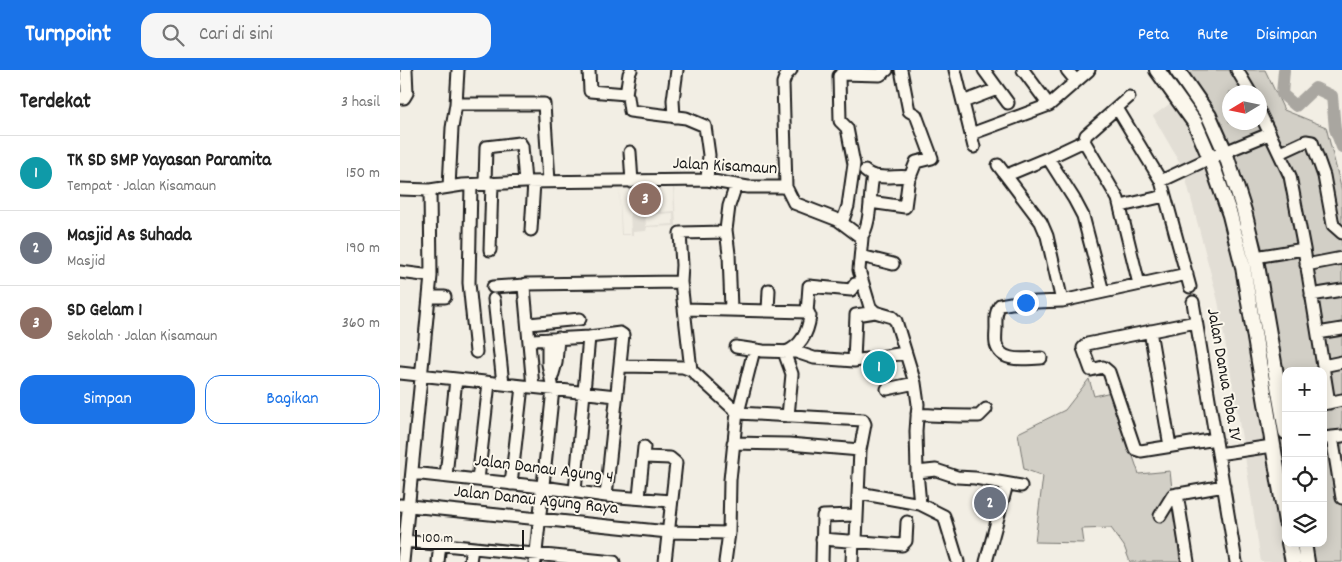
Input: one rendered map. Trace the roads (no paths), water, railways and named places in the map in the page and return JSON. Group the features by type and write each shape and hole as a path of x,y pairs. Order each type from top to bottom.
{"main road":[{"path":"1157,70 1217,155 1244,212 1255,257 1282,412"},
{"path":"1180,71 1209,116 1243,267 1272,446 1280,459 1284,502"},
{"path":"1290,547 1293,562"},
{"path":"1305,547 1307,562"}],"street":[{"path":"400,70 418,70"},
{"path":"400,98 404,98 407,93 406,70"},
{"path":"449,187 452,128 456,104 458,70"},
{"path":"589,70 590,91 626,94"},
{"path":"631,70 626,94 630,111 686,118 706,128 709,155 707,180"},
{"path":"674,117 677,70"},
{"path":"786,187 783,83 786,74 791,70"},
{"path":"842,223 848,206 854,164 846,128 840,121 839,76 842,74 880,75 887,70"},
{"path":"870,202 905,207 909,177 912,175 916,162 931,159 932,157 916,115 909,111 901,70"},
{"path":"956,70 974,147"},
{"path":"984,70 1008,103"},
{"path":"1023,70 1049,105"},
{"path":"1067,70 1076,82"},
{"path":"971,134 1049,105 1089,70"},
{"path":"1237,70 1246,85"},
{"path":"963,102 997,89"},
{"path":"1129,97 1086,135 1084,141 1114,189 1121,206 1139,284"},
{"path":"456,104 544,104 548,181"},
{"path":"1117,108 1161,181 1190,287"},
{"path":"1267,129 1280,153 1290,179 1323,366 1342,362"},
{"path":"1161,181 1269,134"},
{"path":"1007,175 1084,141"},
{"path":"1280,153 1306,141 1312,142 1324,176 1333,225 1342,233"},
{"path":"490,250 486,147 520,143 522,146 529,182 531,230"},
{"path":"630,152 632,182"},
{"path":"1048,158 1083,216 1103,292"},
{"path":"998,165 1041,222 1047,236 1062,301"},
{"path":"909,177 869,174 870,202 867,224 861,237 859,270 870,307 875,312 896,321 916,384 917,472 920,504"},
{"name":"Jalan Kisamaun","path":"400,189 430,190 471,184 548,181 632,182 707,180 736,185 786,187 794,203 842,223 861,237"},
{"path":"471,184 469,283 476,352"},
{"path":"731,309 729,254 726,232 729,206 736,185"},
{"path":"403,562 405,541 404,506 412,473 431,276 430,190"},
{"path":"1121,206 1165,196"},
{"path":"692,370 681,282 680,233 726,232"},
{"path":"1255,257 1304,250"},
{"path":"861,256 893,264"},
{"path":"1306,265 1342,258"},
{"path":"400,272 431,276"},
{"path":"1041,358 1018,359 1006,357 996,344 996,310 1000,305 1062,301 1187,274"},
{"path":"503,384 493,293 525,285 681,282"},
{"path":"785,352 795,348 802,339 809,321 810,316 807,312 809,286 851,290 854,285 862,283"},
{"path":"511,484 528,386 529,324 525,285"},
{"path":"768,311 769,290"},
{"path":"1311,295 1342,290"},
{"path":"429,297 445,297"},
{"name":"Jalan Danua Toba IV","path":"1193,302 1236,562"},
{"path":"684,309 807,312"},
{"path":"854,361 855,316 875,312"},
{"path":"529,324 580,319"},
{"path":"1196,322 1087,344 1083,348 1091,370 1103,367 1109,372 1134,447 1137,450 1216,439"},
{"path":"1318,333 1342,329"},
{"path":"1150,331 1170,446"},
{"path":"533,340 622,334 606,496"},
{"path":"575,491 589,337"},
{"path":"535,558 552,384 548,364 553,339"},
{"path":"736,347 796,352 814,358 854,361 905,353"},
{"path":"725,562 729,533 733,443 738,413 754,350"},
{"path":"785,352 792,374 788,416"},
{"path":"620,366 692,370 738,413 863,420 859,493 852,562"},
{"path":"400,373 528,386 552,384 584,392 616,396"},
{"path":"446,476 456,379"},
{"path":"478,480 489,382"},
{"path":"888,389 916,384"},
{"path":"1327,403 1342,400"},
{"path":"917,414 949,417 963,415 979,416 986,409"},
{"path":"1332,437 1338,450 1342,498"},
{"path":"733,443 789,444 860,450"},
{"path":"1218,454 1272,446"},
{"path":"639,497 644,452 675,460 676,466 665,562"},
{"path":"917,472 936,470 957,477 975,478 1021,486"},
{"name":"Jalan Danau Agung 4","path":"412,473 543,487 606,496 671,500"},
{"path":"986,562 1007,484"},
{"path":"1160,516 1173,495 1224,486"},
{"path":"859,493 920,504 944,516 958,562"},
{"path":"1177,494 1188,562"},
{"name":"Jalan Danau Agung Raya","path":"404,506 668,532 729,533"},
{"path":"822,562 822,517 824,515 856,515"},
{"path":"822,539 902,545 906,541 907,522"},
{"path":"405,541 472,548 504,556 614,562"},
{"path":"438,562 440,544"},
{"path":"470,562 472,548"}],"waterway":[{"path":"1284,70 1282,94 1296,106 1315,88 1332,96 1335,129 1342,147"}],"place":[{"name":"SD Gelam 1","path":"645,199"},
{"name":"TK SD SMP Yayasan Paramita","path":"879,367"},
{"name":"Masjid As Suhada","path":"990,503"}]}
